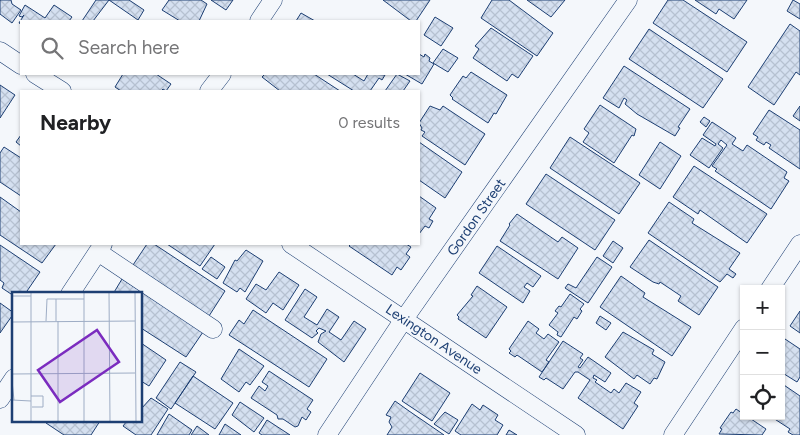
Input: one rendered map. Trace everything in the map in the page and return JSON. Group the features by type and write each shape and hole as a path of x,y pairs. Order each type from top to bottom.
{"street":[{"path":"260,20 273,0"},
{"name":"Gordon Street","path":"327,435 404,319 628,0"},
{"path":"0,51 20,64"},
{"path":"37,75 60,90"},
{"path":"210,90 221,75"},
{"path":"773,285 800,244"},
{"name":"Lexington Avenue","path":"293,245 576,435"},
{"path":"71,292 101,248 213,329"},
{"path":"672,435 743,330"},
{"path":"0,399 12,381"}],"building":[{"path":"0,0 11,0 12,4 21,10 12,23 0,14"},
{"path":"96,0 109,0 94,20 83,20"},
{"path":"109,0 129,0 144,10 138,20"},
{"path":"169,0 201,0 207,4 199,20 178,20 162,10"},
{"path":"211,0 233,0 226,10"},
{"path":"383,0 430,0 417,20 410,20"},
{"path":"492,0 509,0 553,33 537,56 481,18"},
{"path":"527,0 565,0 551,17"},
{"path":"668,0 683,0 747,42 727,72 653,23"},
{"path":"695,0 747,0 734,19 719,9 716,14"},
{"path":"793,0 800,4 800,19 787,11"},
{"path":"25,5 45,18 54,5 72,17 70,20 21,20 24,15 22,17 19,16"},
{"path":"301,13 313,20 297,20"},
{"path":"435,17 453,28 441,46 424,35"},
{"path":"790,24 800,31 800,75 796,72 774,105 748,87"},
{"path":"491,28 533,56 518,78 512,74 507,81 473,58 479,49 475,46"},
{"path":"649,29 723,79 703,108 629,59"},
{"path":"443,49 458,58 448,72 433,63"},
{"path":"425,54 430,58 429,61 434,64 422,84 407,75 420,75 420,55 424,57"},
{"path":"624,66 690,109 678,127 680,128 675,136 637,114 625,104 627,100 624,98 619,108 603,98"},
{"path":"471,72 507,95 496,114 494,113 488,123 452,99 450,95 463,76 466,78"},
{"path":"122,75 158,75 171,84 167,90 120,90 115,87"},
{"path":"264,75 316,75 338,90 279,90 262,77"},
{"path":"329,75 355,75 364,81 367,75 385,75 382,80 379,78 371,90 352,90"},
{"path":"396,75 410,81 404,90 386,90"},
{"path":"0,85 15,95 0,118"},
{"path":"600,105 636,129 634,136 632,135 614,163 583,142 589,133 584,129"},
{"path":"430,106 440,110 443,106 485,134 465,165 422,136 425,132 421,130 420,121"},
{"path":"800,106 800,121 793,116"},
{"path":"769,110 800,130 800,169 769,148 771,145 766,142 764,145 756,140 758,137 753,134"},
{"path":"704,117 710,121 706,127 700,122"},
{"path":"712,122 736,138 732,144 743,151 747,145 787,172 784,178 789,181 771,209 715,171 717,169 712,166 727,145 721,140 718,144 723,148 709,168 690,155 702,138 715,146 716,144 703,135"},
{"path":"20,136 20,145 16,142"},
{"path":"570,137 640,183 619,214 550,168"},
{"path":"660,142 681,156 660,189 639,175"},
{"path":"420,143 462,172 445,198 420,181"},
{"path":"4,147 20,157 20,195 0,182 0,153"},
{"path":"694,166 767,214 747,243 700,210 698,214 673,197"},
{"path":"546,174 615,220 595,250 526,204"},
{"path":"0,197 20,211 20,245 55,245 42,263 0,235"},
{"path":"420,197 436,208 429,219 433,221 429,228 425,226 420,233"},
{"path":"669,202 694,219 692,223 740,253 729,269 736,274 733,278 727,274 720,282 648,233"},
{"path":"517,214 558,242 562,237 578,248 558,279 500,241"},
{"path":"649,240 718,287 699,315 678,301 681,296 660,282 659,284 653,282 630,267"},
{"path":"613,241 623,248 613,263 603,256"},
{"path":"0,245 40,272 26,292 12,292 12,295 2,288 4,283 0,280"},
{"path":"146,245 156,245 225,291 209,316 133,265"},
{"path":"168,245 214,245 200,266"},
{"path":"408,245 411,247 406,254 410,257 401,270 397,267 392,275 349,246"},
{"path":"497,246 541,276 533,287 527,283 524,287 530,291 523,303 479,273"},
{"path":"246,250 263,261 245,292 240,288 237,292 223,283 235,260 237,261"},
{"path":"211,257 225,267 217,279 202,269"},
{"path":"597,257 612,267 588,303 565,288 568,284 576,288"},
{"path":"279,272 299,285 283,310 273,303 266,313 246,299 256,284 266,290"},
{"path":"621,276 645,293 643,297 691,327 672,356 600,307"},
{"path":"122,279 142,292 114,292"},
{"path":"477,286 507,307 486,338 458,319 457,315 473,296 471,295"},
{"path":"305,289 317,297 304,317 317,325 327,309 339,317 329,332 341,340 354,321 366,329 344,362 318,342 321,334 326,331 319,328 316,331 318,333 312,338 285,320"},
{"path":"142,292 203,332 186,357 142,329"},
{"path":"570,294 584,304 580,309 582,311 577,319 574,317 561,337 549,325 558,313 555,311 559,306 561,307"},
{"path":"0,303 12,312 12,316 0,333"},
{"path":"253,310 327,359 309,387 229,335 239,320 244,324"},
{"path":"800,311 800,333 790,326"},
{"path":"600,316 611,323 606,330 596,323"},
{"path":"528,321 539,329 536,333 544,339 548,334 559,342 546,360 549,362 542,372 517,355 515,357 509,353 511,351 509,349"},
{"path":"623,332 654,350 652,354 665,362 657,379 654,378 650,384 637,375 634,379 605,357"},
{"path":"785,339 800,349 800,377 797,382 785,374"},
{"path":"563,341 583,354 580,358 583,360 578,367 580,368 588,357 611,373 605,382 594,375 593,378 597,380 595,382 611,393 614,389 619,393 626,383 641,392 634,403 638,406 623,429 578,398 590,380 578,372 575,372 563,389 546,378 544,380 539,377"},
{"path":"142,344 166,360 149,386 142,382"},
{"path":"239,349 264,366 250,385 246,382 239,392 221,379"},
{"path":"180,362 196,372 171,409 156,398"},
{"path":"269,371 313,400 307,409 311,412 306,420 302,417 298,426 295,427 283,419 278,419 277,415 251,398 259,386 265,391 268,386 262,382"},
{"path":"420,373 450,393 432,421 402,401"},
{"path":"193,376 233,403 215,429 175,403"},
{"path":"785,386 800,396 800,435 793,435 788,432 790,429 776,420 785,420"},
{"path":"151,398 168,409 151,435 136,435 123,426 126,422 142,422 142,408"},
{"path":"395,401 444,435 387,435 392,427 389,422 391,417 386,415"},
{"path":"240,402 264,418 254,432 232,415"},
{"path":"472,404 480,410 483,405 498,415 495,420 503,425 497,435 461,435 455,431"},
{"path":"736,409 740,412 740,420 752,420 766,429 762,435 719,434 722,429 720,428 731,412 733,413"},
{"path":"445,412 458,420 449,434 434,424"},
{"path":"169,414 192,430 189,435 157,435"},
{"path":"267,420 290,435 262,435 259,433"},
{"path":"99,422 91,435 64,435 46,423"},
{"path":"225,424 241,435 219,435"},
{"path":"197,426 209,435 191,435"},
{"path":"509,430 517,435 506,435"}]}
